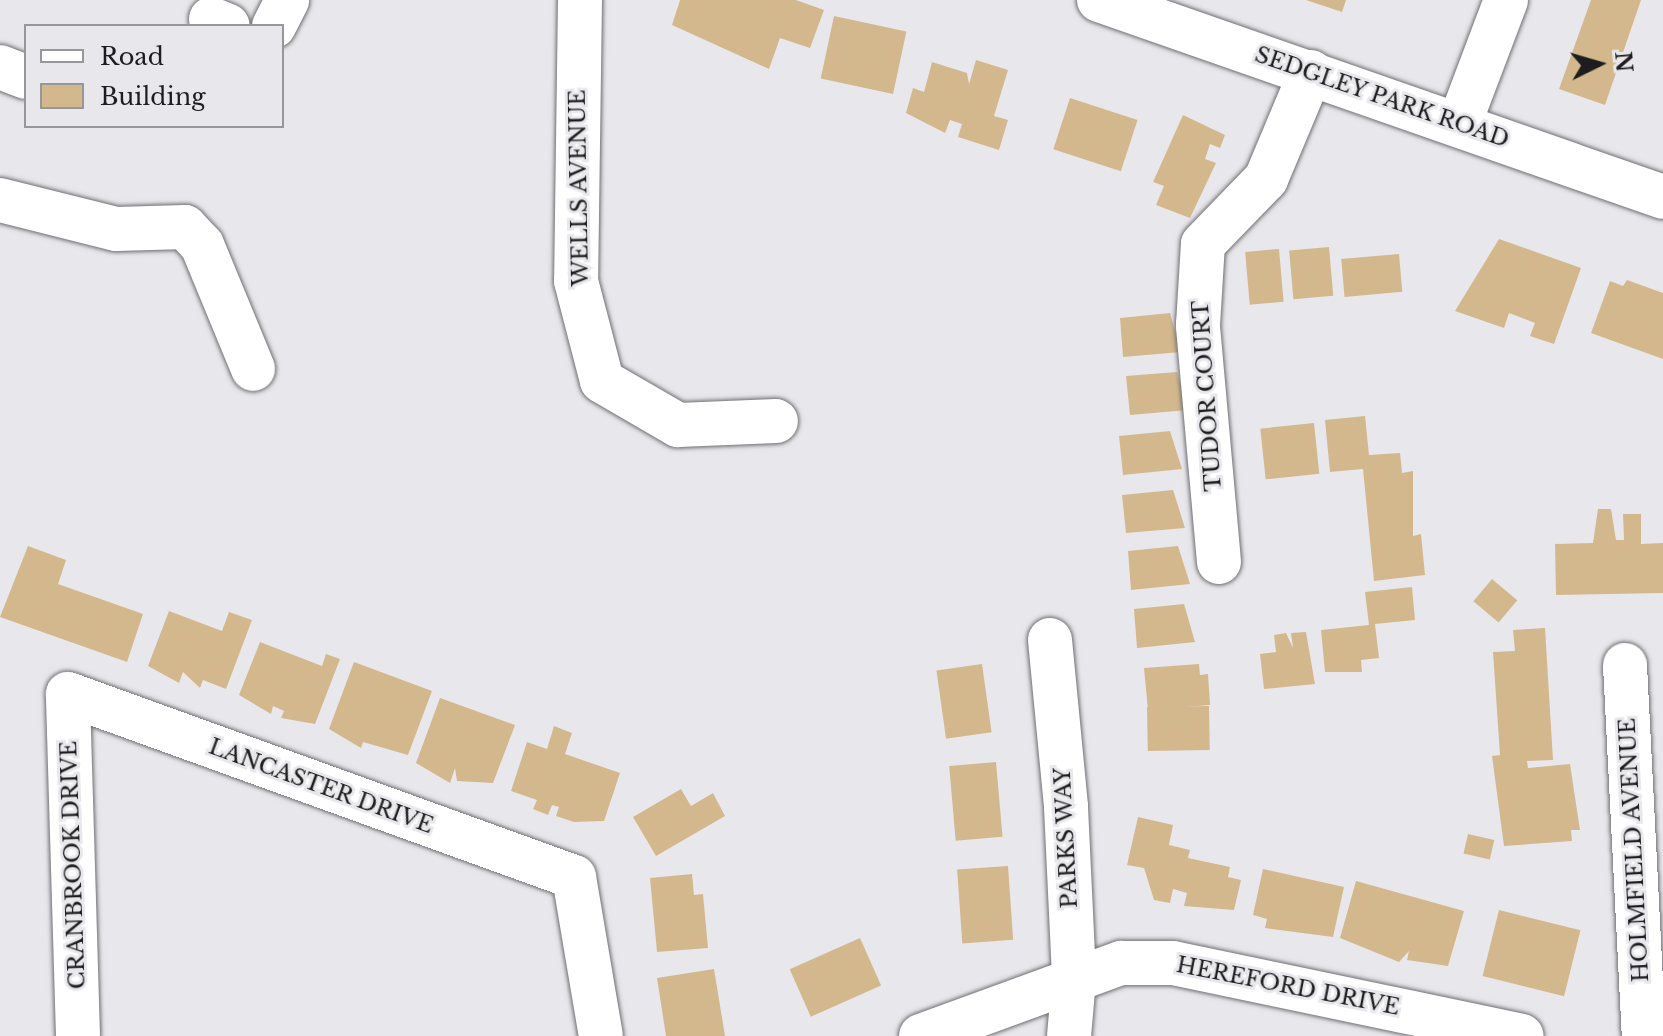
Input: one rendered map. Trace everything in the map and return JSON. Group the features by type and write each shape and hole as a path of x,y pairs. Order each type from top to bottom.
{"street":[{"path":"275,24 287,0"},
{"name":"WELLS AVENUE","path":"580,0 576,281 602,381 678,425 776,421"},
{"name":"SEDGLEY PARK ROAD","path":"1099,0 1460,122 1663,197"},
{"path":"1460,122 1506,0"},
{"path":"0,67 24,76"},
{"name":"TUDOR COURT","path":"1219,562 1198,325 1203,244 1266,179 1311,72"},
{"path":"0,200 116,229 185,227 202,245 253,369"},
{"name":"PARKS WAY","path":"1050,640 1074,979 1069,1036"},
{"name":"HOLMFIELD AVENUE","path":"1625,665 1644,1036"},
{"name":"LANCASTER DRIVE","path":"68,694 574,877 601,1036"},
{"name":"CRANBROOK DRIVE","path":"68,694 78,1036"},
{"name":"HEREFORD DRIVE","path":"921,1036 1121,963 1173,963 1471,1029 1521,1036"}],"building":[{"path":"680,0 796,0 824,10 810,48 780,38 769,69 672,25"},
{"path":"1306,0 1346,0 1342,12"},
{"path":"1591,0 1641,0 1605,105 1559,89"},
{"path":"834,16 906,31 893,94 821,79"},
{"path":"976,60 1008,70 994,116 1008,120 999,150 958,137 962,124 950,120 945,133 906,113 913,88 924,92 932,62 967,73 969,84"},
{"path":"1070,98 1138,120 1121,171 1053,149"},
{"path":"1183,115 1225,135 1220,148 1210,144 1205,159 1216,163 1190,218 1156,205 1164,186 1153,182"},
{"path":"1499,239 1581,268 1554,344 1530,336 1535,323 1509,313 1504,328 1455,311"},
{"path":"1329,247 1333,296 1293,299 1289,250"},
{"path":"1279,249 1284,302 1250,305 1245,252"},
{"path":"1399,254 1402,292 1345,297 1341,259"},
{"path":"1627,280 1663,293 1663,359 1591,333 1610,281 1623,286"},
{"path":"1170,313 1181,352 1123,357 1120,318"},
{"path":"1177,372 1188,410 1130,415 1126,376"},
{"path":"1365,416 1369,455 1400,453 1402,473 1413,471 1413,536 1421,534 1425,575 1374,581 1363,469 1330,472 1325,420"},
{"path":"1314,423 1319,474 1266,479 1260,429"},
{"path":"1170,431 1182,469 1123,475 1119,436"},
{"path":"1173,490 1185,528 1126,533 1122,495"},
{"path":"1598,509 1611,509 1616,540 1624,540 1623,514 1641,514 1641,544 1663,543 1663,593 1556,595 1555,544 1593,543"},
{"path":"28,546 66,560 58,584 143,614 127,662 0,617"},
{"path":"1178,546 1190,584 1131,590 1128,551"},
{"path":"1492,579 1517,600 1499,622 1473,601"},
{"path":"1412,587 1415,620 1375,624 1379,658 1361,660 1362,672 1325,672 1321,630 1369,625 1365,592"},
{"path":"1184,604 1195,642 1137,648 1134,609"},
{"path":"169,611 222,631 229,612 252,620 226,689 203,680 200,688 183,672 179,683 148,666"},
{"path":"1545,628 1553,760 1527,761 1528,768 1570,764 1580,830 1571,830 1572,841 1504,846 1492,756 1500,755 1493,652 1515,651 1513,630"},
{"path":"1306,632 1315,684 1264,689 1260,654 1276,652 1274,635 1286,633 1293,648 1291,633"},
{"path":"260,642 322,666 326,654 340,659 315,724 281,718 284,711 273,706 271,714 239,695"},
{"path":"354,662 432,691 408,755 363,742 361,748 329,729"},
{"path":"982,664 992,732 946,739 936,670"},
{"path":"1199,664 1200,675 1208,674 1210,705 1148,710 1144,668"},
{"path":"440,698 515,725 493,783 457,781 455,768 450,783 416,763"},
{"path":"1209,706 1210,750 1148,751 1147,707"},
{"path":"554,726 572,733 565,754 620,773 604,821 574,822 556,816 559,807 552,805 548,815 533,809 537,800 511,791 527,742 547,749"},
{"path":"996,762 1003,837 956,841 949,766"},
{"path":"681,789 691,806 713,793 725,816 656,856 633,817"},
{"path":"1138,817 1173,825 1169,845 1190,850 1188,858 1230,867 1228,877 1241,880 1234,910 1184,906 1187,893 1173,889 1170,903 1154,900 1144,868 1127,865"},
{"path":"1468,834 1494,840 1490,860 1464,853"},
{"path":"1008,866 1013,940 962,943 957,870"},
{"path":"1263,869 1344,887 1333,937 1265,928 1267,919 1253,915"},
{"path":"692,874 694,895 703,894 708,948 657,952 650,878"},
{"path":"1356,881 1464,911 1448,966 1407,960 1409,951 1399,962 1340,938"},
{"path":"1499,910 1581,930 1564,996 1483,976"},
{"path":"860,938 881,986 811,1017 790,969"},
{"path":"714,969 725,1036 666,1036 657,978"}]}
